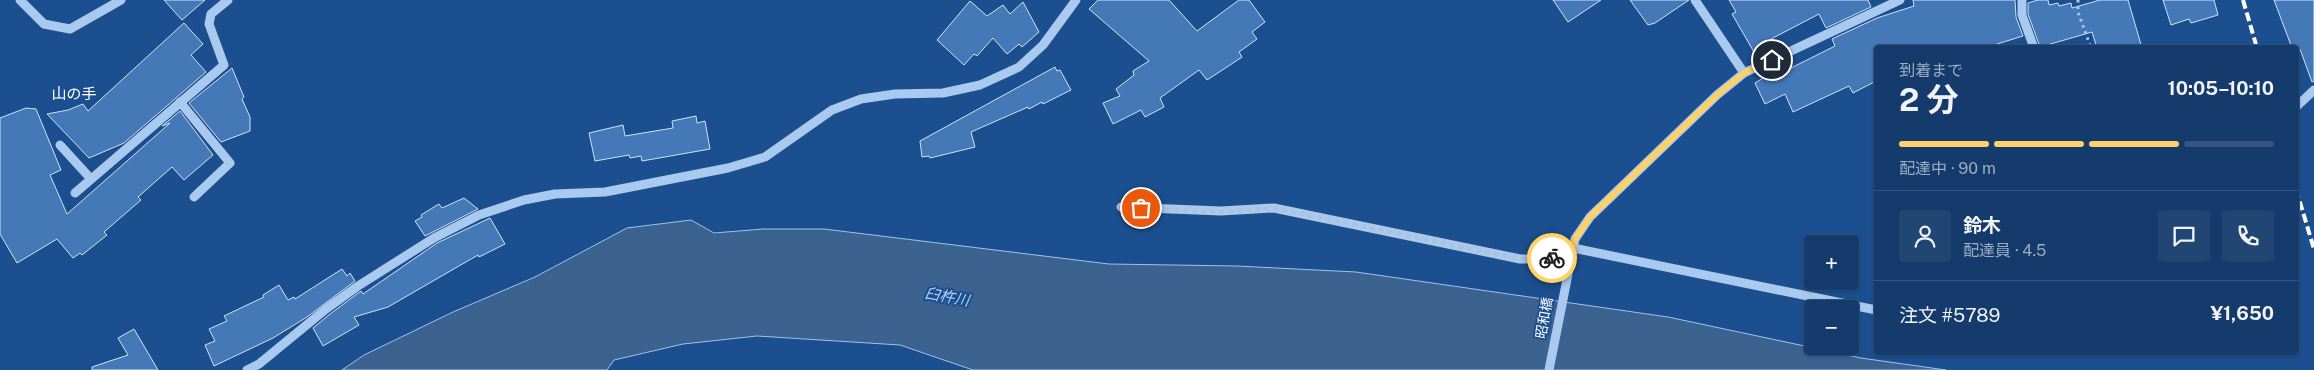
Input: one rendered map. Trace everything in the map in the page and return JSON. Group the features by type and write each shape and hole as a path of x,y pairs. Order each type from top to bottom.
{"street":[{"path":"20,0 44,24 70,30 121,0"},
{"path":"75,193 224,65 210,24 211,14 228,0"},
{"path":"247,370 259,364 326,309 358,286 434,238 479,215 524,200 555,194 605,192 728,168 765,158 832,110 861,99 895,94 943,93 980,85 1019,67 1043,46 1076,0"},
{"path":"1695,0 1744,73"},
{"name":"昭和橋","path":"1549,370 1572,248 1575,239 1590,217 1717,95 1744,73 1900,0"},
{"path":"2022,0 2022,15 2033,45"},
{"path":"2299,104 2314,90"},
{"path":"180,102 230,163 194,197"},
{"path":"60,145 91,179"},
{"path":"1121,207 1220,212 1274,208 1520,259 1570,258"},
{"path":"1572,248 1874,310"}],"path":[{"path":"2078,0 2078,12 2090,45"}],"water":[{"name":"臼杵川","path":"691,220 714,233 763,229 824,229 1109,264 1237,266 1356,272 1668,317 1804,346 1804,355 1847,355 1946,370 973,370 900,345 757,336 683,344 614,360 607,370 342,370 364,355 453,312 535,277 627,228"}],"building":[{"path":"164,0 205,0 182,20"},
{"path":"1098,0 1169,0 1197,31 1239,0 1249,0 1265,22 1252,32 1257,39 1239,52 1242,57 1207,80 1199,70 1160,98 1164,107 1145,117 1141,110 1113,124 1103,103 1120,96 1116,89 1134,75 1133,71 1149,61 1089,9"},
{"path":"1553,0 1601,0 1568,22"},
{"path":"1630,0 1689,0 1655,23 1648,25"},
{"path":"1729,0 1868,0 1871,7 1826,28 1819,14 1771,39 1778,50 1758,59 1732,14 1736,12"},
{"path":"1913,0 2015,0 2016,17 2023,36 1997,45 1874,45 1874,82 1853,93 1849,86 1793,112 1785,94 1765,104 1755,83 1768,75 1765,70 1784,61 1789,69 1835,46 1832,39 1877,18 1914,6"},
{"path":"2048,0 2049,5 2058,3 2059,6 2071,3 2072,8 2100,0 2128,0 2141,45 2096,45 2092,32 2047,45 2039,45 2028,14 2028,3"},
{"path":"2163,0 2214,0 2218,15 2191,23 2189,19 2171,25"},
{"path":"2274,0 2314,0 2314,81 2312,82 2299,45 2291,45"},
{"path":"970,1 987,16 1003,5 1010,14 1023,2 1039,32 1022,47 1019,44 1007,54 993,38 977,56 974,54 964,65 937,40"},
{"path":"184,23 203,44 191,55 206,72 124,143 89,158 47,114 68,110 83,104 88,111"},
{"path":"1055,67 1057,71 1060,70 1071,90 1043,104 1042,102 1029,109 1028,107 971,132 975,147 930,158 929,156 922,157 920,141"},
{"path":"232,68 250,117 250,131 221,142 189,103"},
{"path":"26,108 36,109 61,170 50,175 67,214 170,123 162,126 180,111 213,155 184,180 172,167 138,197 141,200 104,232 107,235 82,255 80,253 73,258 57,239 17,263 0,234 0,118"},
{"path":"696,116 697,123 705,121 710,149 642,161 641,156 630,158 629,155 595,161 589,133 623,125 625,136 673,128 672,121"},
{"path":"464,198 478,209 425,236 415,221 422,217 421,215 439,204 442,208"},
{"path":"490,218 505,244 479,257 478,255 388,307 354,317 359,325 323,346 313,328 330,314 361,291 363,294 437,243"},
{"path":"342,269 347,276 350,273 355,281 307,317 273,338 214,366 205,345 215,341 209,329 227,321 224,316 264,297 263,295 279,285 288,300 294,297 295,299"},
{"path":"134,329 158,370 92,370 92,367 128,355 118,338"}],"railway":[{"path":"2243,0 2256,45"},
{"path":"2299,199 2314,249"}],"way so far":[{"path":"1141,208 1220,212 1274,208 1406,237 1520,259 1552,258"}],"district":[{"name":"山の手","path":"74,94"}],"route":[{"path":"1552,258 1570,258 1575,239 1590,217 1717,95 1744,73 1772,60"}]}
